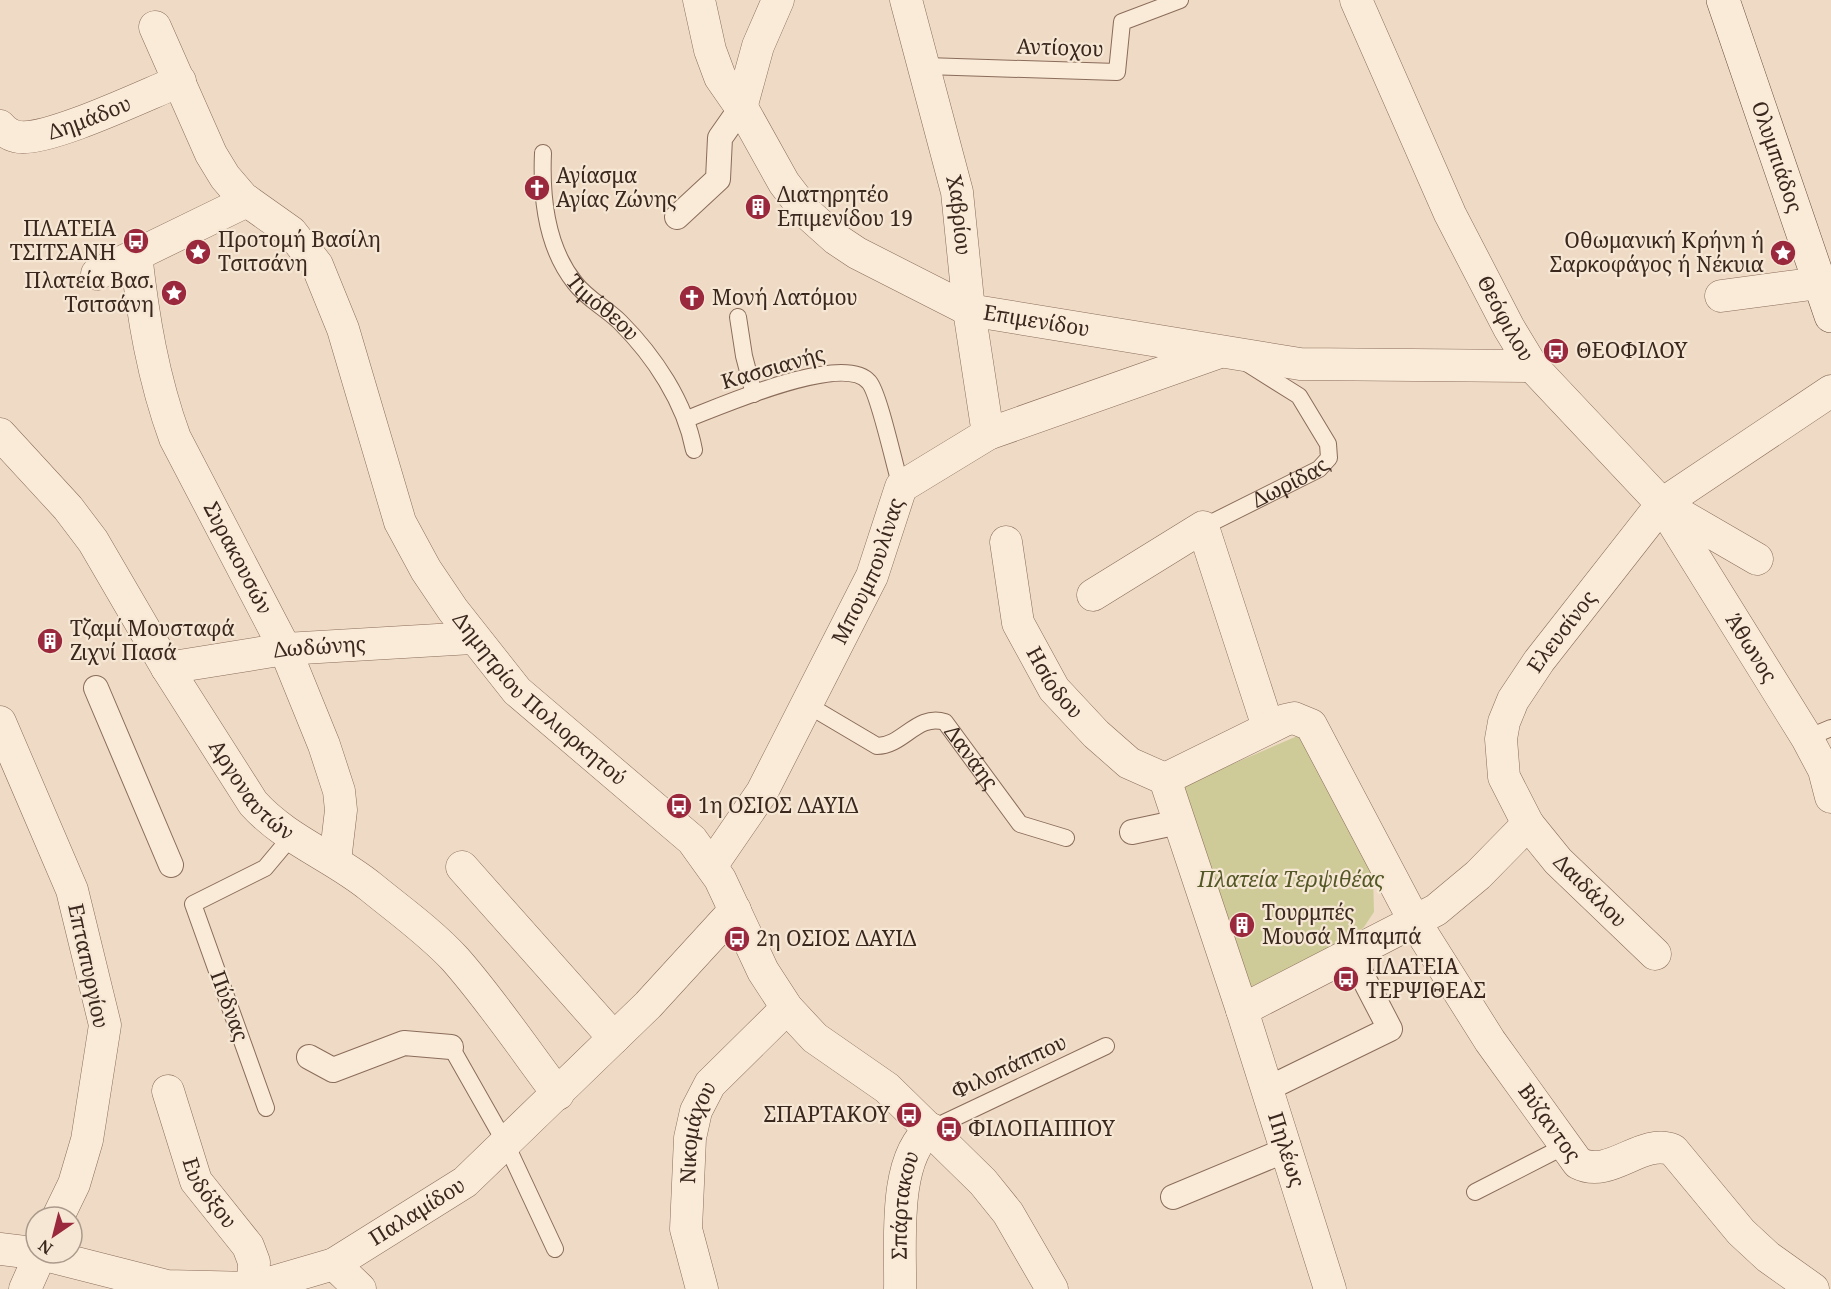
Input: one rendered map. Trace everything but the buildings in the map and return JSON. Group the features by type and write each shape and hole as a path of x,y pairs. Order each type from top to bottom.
{"main road":[{"name":"Ολυμπιάδος","path":"1723,0 1828,305"},
{"name":"Ολυμπιάδος","path":"1746,0 1831,252"}],"street":[{"name":"Επιμενίδου","path":"699,0 715,66 784,183 814,221 857,253 969,310 1300,364 1532,366"},
{"path":"677,217 718,179 720,138 741,108 755,56 778,0"},
{"name":"Χαβρίου","path":"906,0 926,66 957,192 969,310 988,434"},
{"name":"Θεόφιλου","path":"1356,0 1450,214 1509,328 1532,366 1662,504 1757,559"},
{"name":"Δημητρίου Πολιορκητού","path":"155,27 215,160 231,184 247,201 286,228 304,246 317,265 343,329 400,522 426,570 472,638 505,680 672,821 712,865 763,971 787,1008 815,1038 887,1088 931,1129 999,1200 1052,1289"},
{"name":"Δημάδου","path":"0,126 8,133 19,137 45,134 180,81"},
{"path":"97,274 247,201"},
{"name":"Συρακουσών","path":"136,254 147,341 163,405 175,438 285,649 324,745 339,791 341,810 335,861"},
{"path":"1721,296 1828,305"},
{"name":"Μπουμπουλίνας","path":"712,865 762,792 872,576 901,487 988,434 1224,350"},
{"name":"Ελευσίνος","path":"1528,824 1512,796 1501,760 1503,730 1513,700 1539,660 1662,504 1831,391"},
{"name":"Αργοναυτών","path":"0,434 55,494 93,541 167,669 253,803 268,821 364,881 454,958 558,1094"},
{"name":"Άθωνος","path":"1662,504 1819,733 1824,770 1831,797"},
{"path":"1203,527 1268,727"},
{"name":"Δωρίδας","path":"1094,595 1203,527"},
{"name":"Ησίοδου","path":"1006,542 1018,623 1054,689 1096,734 1129,763 1165,779"},
{"name":"Δωδώνης","path":"167,669 285,649 472,638"},
{"path":"96,688 171,865"},
{"path":"1415,922 1317,733 1303,720 1294,718 1268,727 1165,779 1242,1010 1415,922 1447,902 1528,824"},
{"name":"Επταπυργίου","path":"0,722 72,890 105,1025 87,1140 74,1184 64,1205"},
{"path":"1132,832 1179,822"},
{"name":"Δαιδάλου","path":"1528,824 1558,861 1655,954"},
{"path":"462,867 614,1038"},
{"name":"Παλαμίδου","path":"84,1264 167,1286 252,1288 334,1264 465,1182 648,1005 735,910"},
{"name":"Βύζαντος","path":"1415,922 1490,1041 1578,1163 1596,1168 1658,1147 1673,1150 1741,1232 1768,1257 1813,1289"},
{"path":"1267,1089 1390,1029 1350,954"},
{"name":"Νικομάχου","path":"702,1289 686,1229 690,1138 696,1111 710,1084 787,1008"},
{"name":"Πηλέως","path":"1242,1010 1330,1289"},
{"path":"309,1057 333,1070 404,1043 451,1047"},
{"name":"Ευδόξου","path":"168,1090 196,1181 248,1246 254,1262 252,1288"},
{"name":"Σπάρτακου","path":"900,1289 902,1214 908,1166 919,1142 931,1129"},
{"path":"1173,1197 1286,1150"},
{"name":"Παλαμίδου","path":"0,1249 24,1251"},
{"path":"334,1264 360,1289"},
{"path":"25,1289 36,1265"}],"lane":[{"name":"Αντίοχου","path":"926,66 1117,72 1122,22 1180,0"},
{"name":"Τιμόθεου","path":"543,153 541,190 543,210 568,273 580,289 618,320 640,344 687,419 694,450"},
{"path":"738,317 744,356 754,394"},
{"name":"Δωρίδας","path":"1203,527 1319,469 1325,464 1330,450 1295,392 1224,350"},
{"name":"Κασσιανής","path":"687,419 754,394 813,376 843,372 861,375 873,390 901,487"},
{"name":"Δανάης","path":"806,704 877,746 892,742 930,720 945,722 1020,824 1066,838"},
{"name":"Πύδνας","path":"266,1108 193,904 265,868 291,837"},
{"name":"Φιλοπάππου","path":"931,1129 1106,1046"},
{"path":"451,1047 506,1144 555,1249"},
{"path":"1475,1192 1564,1146"}],"green space":[{"name":"Πλατεία Τερψιθέας","path":"1309,731 1373,875 1374,912 1364,927 1351,939 1244,990 1184,785"}],"place":[{"name":"Αγίασμα Αγίας Ζώνης","path":"537,188"},
{"name":"Διατηρητέο Επιμενίδου 19","path":"758,207"},
{"name":"ΠΛΑΤΕΙΑ ΤΣΙΤΣΑΝΗ","path":"136,241"},
{"name":"Προτομή Βασίλη Τσιτσάνη","path":"198,252"},
{"name":"Οθωμανική Κρήνη ή Σαρκοφάγος ή Νέκυια","path":"1783,253"},
{"name":"Πλατεία Βασ. Τσιτσάνη","path":"174,293"},
{"name":"Μονή Λατόμου","path":"692,298"},
{"name":"ΘΕΟΦΙΛΟΥ","path":"1556,351"},
{"name":"Τζαμί Μουσταφά Ζιχνί Πασά","path":"50,641"},
{"name":"1η ΟΣΙΟΣ ΔΑΥΙΔ","path":"679,806"},
{"name":"Τουρμπές Μουσά Μπαμπά","path":"1242,925"},
{"name":"2η ΟΣΙΟΣ ΔΑΥΙΔ","path":"737,939"},
{"name":"ΠΛΑΤΕΙΑ ΤΕΡΨΙΘΕΑΣ","path":"1346,979"},
{"name":"ΣΠΑΡΤΑΚΟΥ","path":"909,1115"},
{"name":"ΦΙΛΟΠΑΠΠΟΥ","path":"949,1129"}]}
